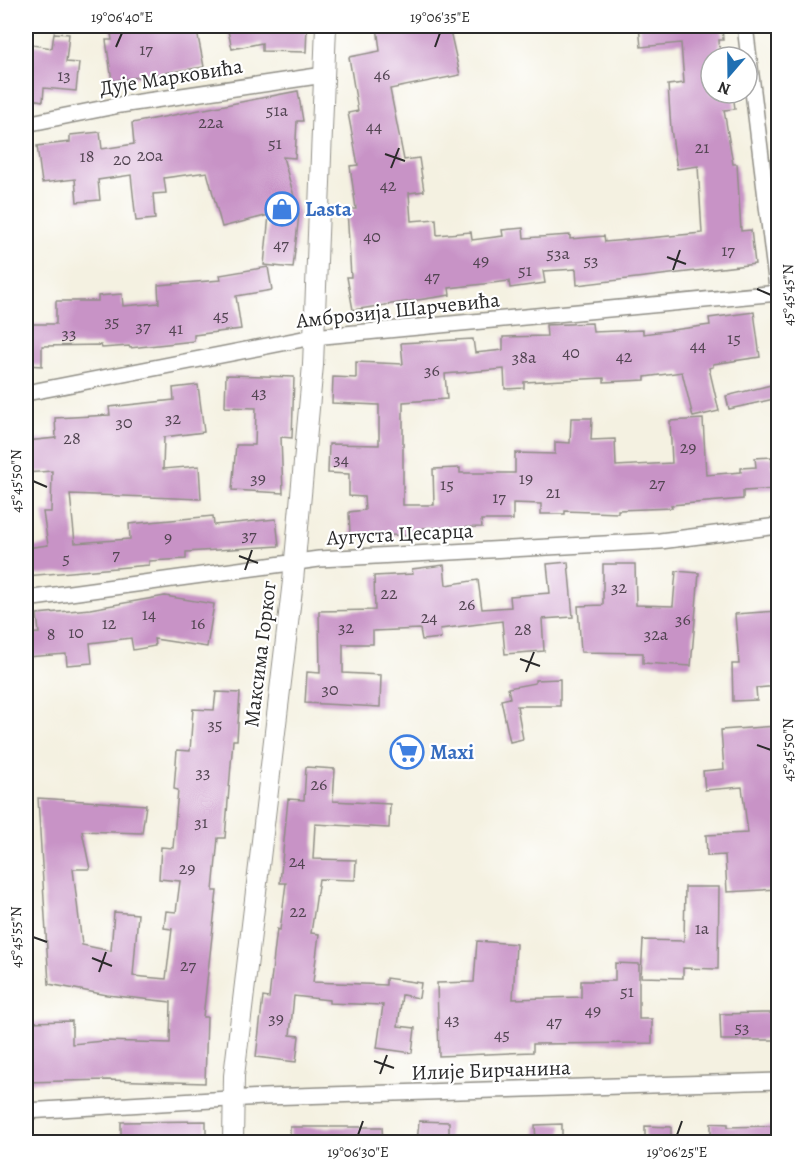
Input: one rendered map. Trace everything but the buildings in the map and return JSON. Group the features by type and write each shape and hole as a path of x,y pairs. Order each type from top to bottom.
{"street":[{"name":"Максима Горког","path":"233,1143 233,1099 294,562 313,337 326,26"},
{"path":"745,26 778,295"},
{"name":"Дује Марковића","path":"26,124 120,105 324,75"},
{"name":"Амброзија Шарчевића","path":"26,393 313,337 778,295"},
{"name":"Аугуста Цесарца","path":"26,599 294,562 660,541 778,526"},
{"name":"Илије Бирчанина","path":"26,1111 233,1099 778,1081"}],"place":[{"name":"Lasta","path":"282,209"},
{"name":"Maxi","path":"407,752"}]}
